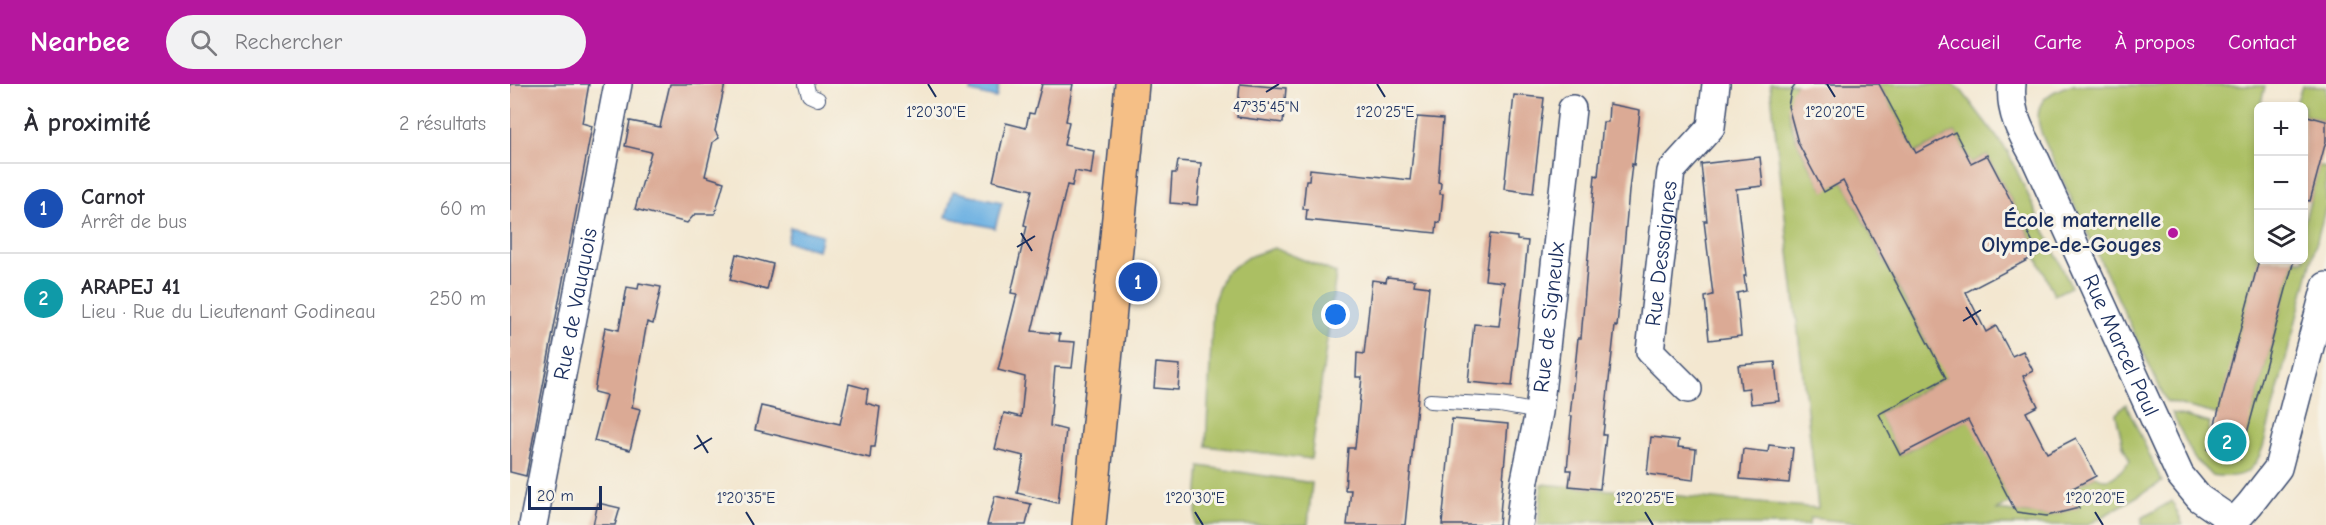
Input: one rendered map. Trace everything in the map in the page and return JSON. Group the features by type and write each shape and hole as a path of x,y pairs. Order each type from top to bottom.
{"main road":[{"path":"1089,525 1132,84"}],"street":[{"name":"Rue de Vauquois","path":"533,525 618,84"},
{"name":"Rue Dessaignes","path":"1688,389 1650,351 1671,171 1711,127 1716,84"},
{"name":"Rue Marcel Paul","path":"2012,84 2012,110 2019,128 2034,156 2175,466 2199,498 2234,523"},
{"name":"Rue de Signeulx","path":"1520,525 1525,480 1539,412 1572,109"},
{"path":"2234,523 2278,468 2326,286"}],"lane":[{"path":"806,84 809,95 818,99"},
{"path":"1430,401 1500,405 1539,412"}],"green space":[{"path":"1770,84 1796,84 1789,111 1791,125 1824,191 1843,181 1931,351 1966,367 1879,413 1900,455 1987,410 1982,446 2011,502 1997,510 2047,516 2078,508 2069,490 2096,476 2101,479 2111,478 2130,461 2123,446 2116,414 2126,404 2162,482 2088,525 1878,525 1810,518 1809,525 1688,525 1652,520 1538,525 1542,484 1818,508"},
{"path":"1879,84 1952,84 1961,90 2008,152 2071,287 2054,295 2036,256 2039,253 1987,155 1971,163 1955,132 1898,162 1912,145"},
{"name":"École maternelle Olympe-de-Gouges","path":"2070,85 2265,86 2261,102 2254,102 2254,264 2258,264 2221,405 2252,414 2293,264 2308,264 2308,209 2319,166 2326,168 2326,206 2263,447 2250,470 2238,476 2211,475 2194,458 2172,413 2210,423 2208,433 2212,434 2208,450 2240,459 2249,423 2166,401 2044,140 2038,120 2040,105 2059,89"},
{"path":"2302,86 2326,87 2326,121 2308,116 2308,102 2296,102"},
{"path":"1274,248 1336,273 1311,459 1206,446 1213,303 1224,274 1248,257"},
{"path":"1200,466 1312,483 1308,525 1195,525"},
{"path":"2172,501 2183,525 2142,525 2142,518"}],"water":[{"path":"973,84 999,85 996,98 971,92"},
{"path":"953,191 1002,202 995,228 946,217"},
{"path":"790,227 822,235 818,250 787,242"}],"building":[{"path":"510,84 589,84 582,123 592,126 526,476 510,472"},
{"path":"670,84 725,84 715,131 719,138 713,142 705,176 724,182 715,214 695,214 687,223 635,209 651,152 625,146 630,121 660,127"},
{"path":"1042,84 1073,84 1064,145 1094,151 1091,174 1075,171 1072,186 1067,185 1032,331 1060,334 1059,341 1075,342 1072,368 1055,367 1050,426 1066,430 1058,503 1017,493 1024,456 995,449 1004,413 1021,417 1025,377 998,370 1017,294 1011,293 1027,226 1024,225 1032,190 993,181 1006,123 1026,128 1029,113 1034,114"},
{"path":"1240,84 1286,88 1283,123 1237,117"},
{"path":"1796,84 1879,84 1916,153 1955,132 1971,163 1987,155 2039,254 1966,292 1986,332 1996,326 2012,356 2023,351 2033,371 2023,376 2038,406 2026,412 2047,453 2076,438 2096,476 2069,490 2079,508 2047,516 2016,512 1968,420 1900,455 1879,414 1946,378 1843,181 1824,192 1798,143 1788,106 1791,91"},
{"path":"1514,95 1544,98 1533,193 1504,189"},
{"path":"1609,104 1640,110 1634,165 1632,164 1617,327 1615,326 1603,435 1606,435 1600,489 1569,486 1571,470 1567,470 1572,416 1570,416 1578,338 1581,338 1595,175 1598,176 1603,122 1608,122"},
{"path":"2308,116 2326,121 2326,141 2310,201 2308,201"},
{"path":"1417,117 1443,119 1438,182 1441,183 1440,194 1443,194 1440,223 1437,222 1436,233 1306,220 1307,209 1303,209 1306,180 1309,180 1310,169 1410,180"},
{"path":"1760,157 1763,186 1736,189 1746,276 1744,276 1746,291 1737,293 1741,336 1709,340 1705,297 1713,295 1704,221 1707,221 1701,164"},
{"path":"1178,161 1201,163 1197,205 1170,203 1172,173 1176,173"},
{"path":"1490,234 1517,237 1517,240 1528,241 1512,386 1468,382 1474,324 1499,326 1504,282 1485,280"},
{"path":"736,254 773,264 767,290 730,280"},
{"path":"2258,264 2293,264 2240,459 2208,450"},
{"path":"1387,277 1415,280 1414,285 1429,287 1405,525 1347,525 1351,490 1345,490 1348,448 1355,448 1362,377 1356,377 1357,353 1364,354 1372,280 1386,282"},
{"path":"639,283 661,287 653,324 647,322 632,407 640,409 630,450 594,441 606,395 594,392 605,327 619,330 627,287 638,289"},
{"path":"1775,362 1779,401 1751,404 1749,388 1741,389 1738,365"},
{"path":"1156,363 1180,365 1178,390 1154,388"},
{"path":"849,384 868,389 866,403 880,407 875,447 871,447 870,458 755,430 761,406 840,424"},
{"path":"1452,419 1508,424 1499,525 1442,525"},
{"path":"1651,437 1679,440 1678,447 1696,449 1693,480 1647,474"},
{"path":"1769,445 1793,448 1789,483 1740,479 1743,449 1768,452"},
{"path":"995,496 1031,504 1026,525 987,525"},
{"path":"598,503 620,508 615,525 593,525"}],"place":[{"name":"École maternelle Olympe-de-Gouges","path":"2173,233"},
{"name":"Carnot","path":"1138,282"},
{"name":"ARAPEJ 41","path":"2227,442"}]}
